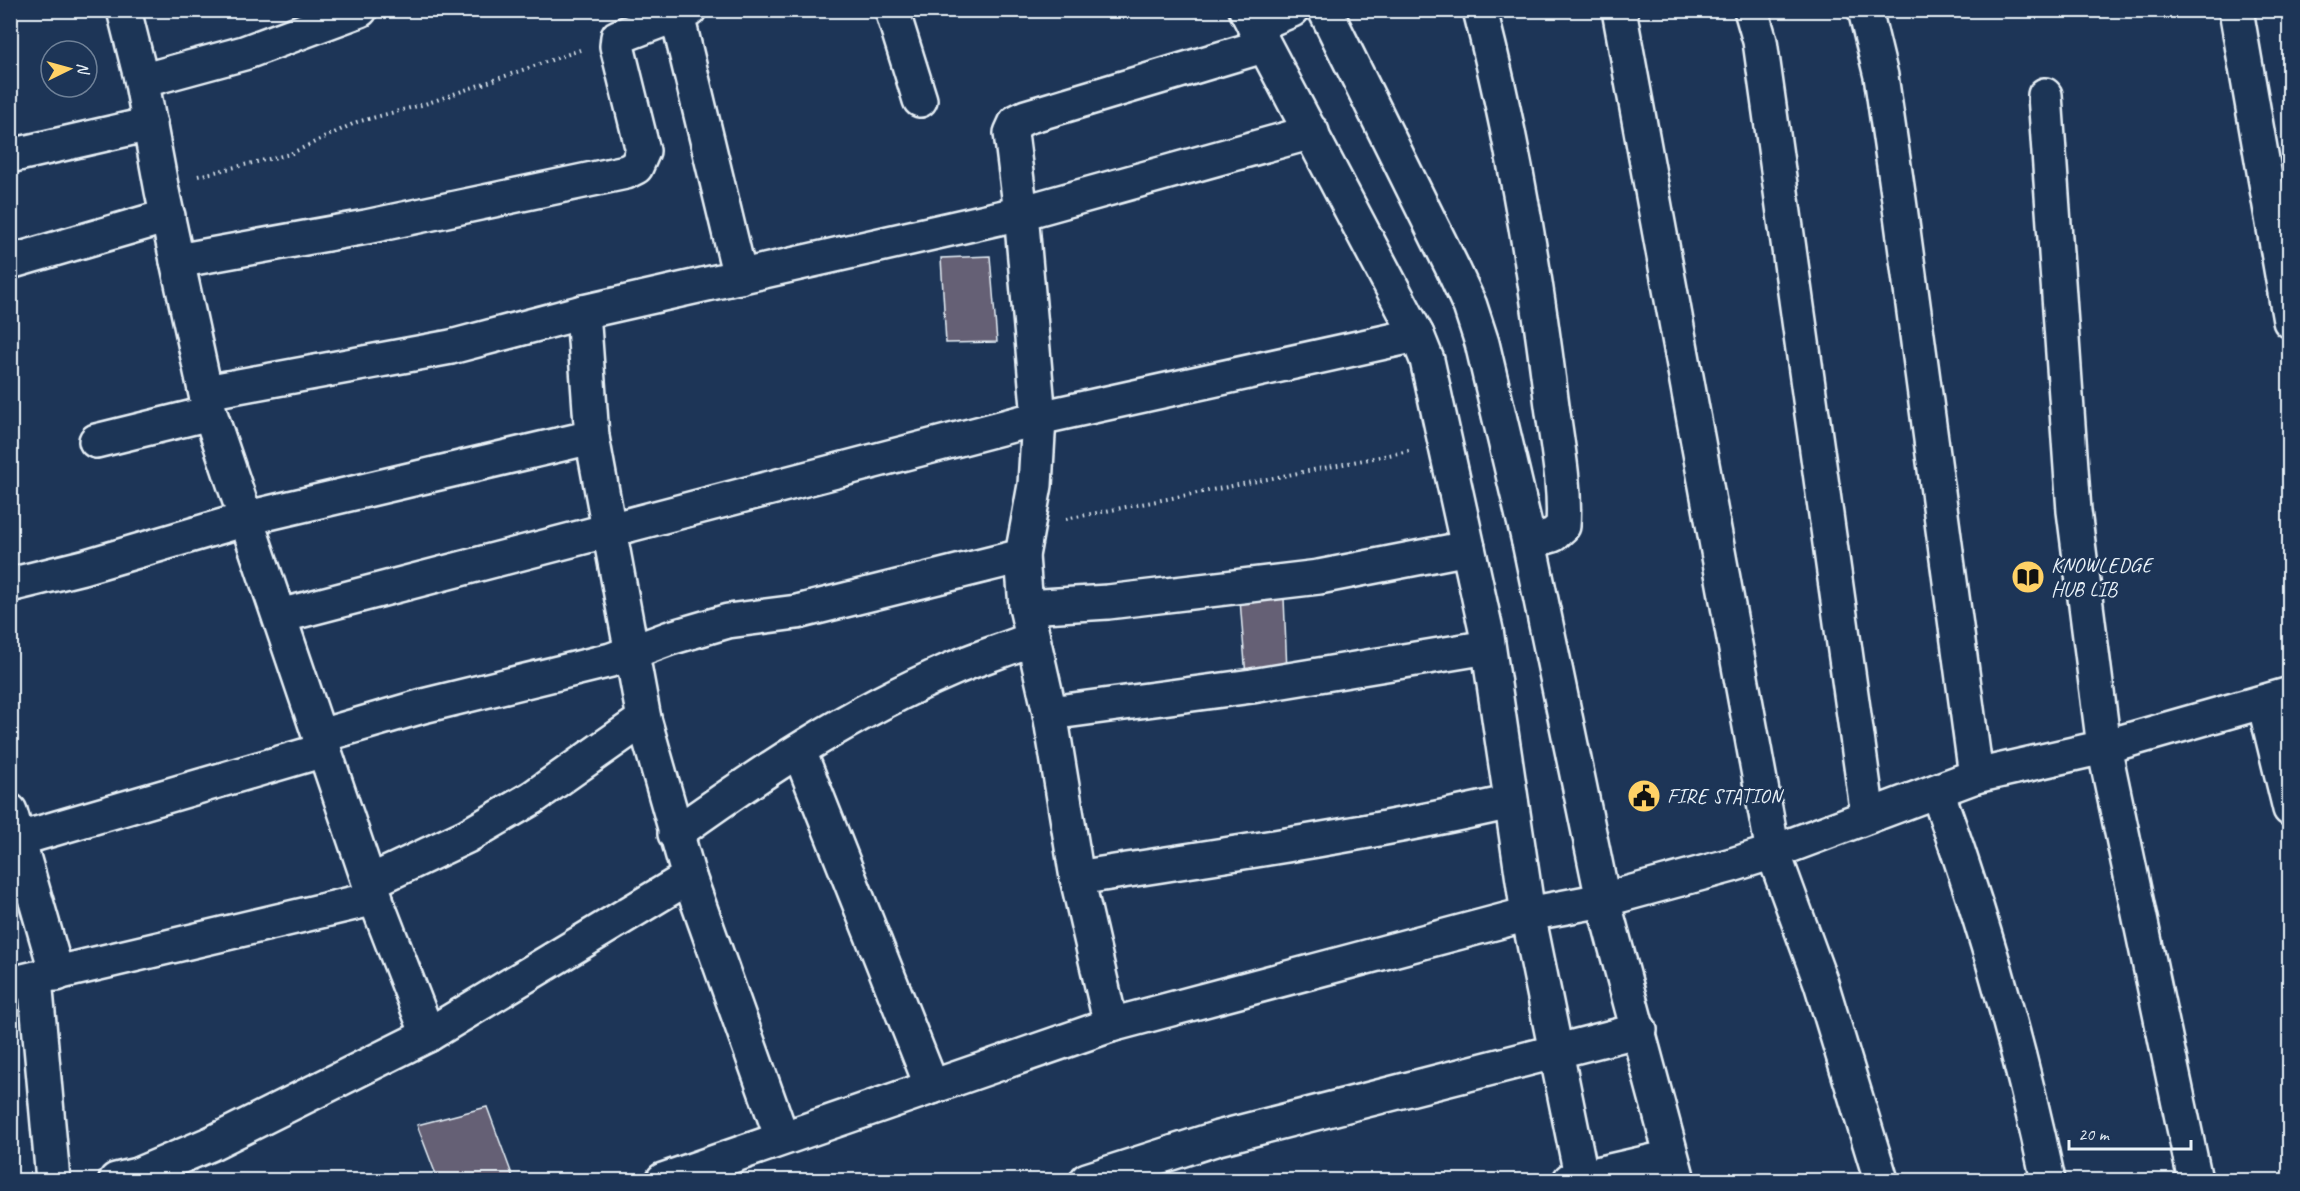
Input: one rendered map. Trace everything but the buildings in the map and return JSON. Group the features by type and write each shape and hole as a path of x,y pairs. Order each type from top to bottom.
{"street":[{"path":"124,10 141,78 165,204 208,403 373,891 428,1035"},
{"path":"141,78 152,78 243,52 360,10"},
{"path":"892,10 920,100"},
{"path":"1111,1025 1077,878 1050,713 1026,607 1022,556 1029,523 1039,418 1021,213 1010,145 1011,134 1016,122 1026,117 1254,28 1292,10"},
{"path":"1254,28 1312,132 1417,335 1427,360 1488,647 1528,914 1557,1051 1578,1179 1674,1169 1640,1030 1603,900 1529,542 1470,306 1325,10"},
{"path":"1480,10 1514,161 1539,302 1558,459 1563,526 1553,535 1529,542"},
{"path":"1619,10 1773,852 1821,983 1881,1180"},
{"path":"1751,10 1762,52 1868,816"},
{"path":"1864,10 1881,76 1976,776"},
{"path":"2236,10 2289,321"},
{"path":"177,261 376,225 626,172 636,167 642,159 643,151 616,46 613,24 683,13 740,276"},
{"path":"2045,95 2074,511 2104,747 2195,1180"},
{"path":"10,156 150,124"},
{"path":"96,441 208,403 451,347 583,312 1021,213 1312,132"},
{"path":"10,262 165,204"},
{"path":"583,312 592,437 644,719 689,877 782,1138"},
{"path":"280,616 1039,418 1417,335"},
{"path":"10,585 83,567 246,519 592,437"},
{"path":"1026,607 1108,602 1195,589 1319,577 1468,548"},
{"path":"52,1180 34,979 15,825 322,743 423,706 630,652 728,621 797,612 1022,556"},
{"path":"675,834 746,783 869,710 950,670 1032,639"},
{"path":"1050,713 1252,686 1488,647"},
{"path":"663,1180 1111,1025 1528,914 1603,900 1773,852 1976,776 2104,747 2277,698 2289,809"},
{"path":"373,891 372,881 467,836 532,798 644,719"},
{"path":"799,751 932,1087"},
{"path":"1937,791 2001,984 2048,1180"},
{"path":"1077,878 1229,856 1447,817 1511,802"},
{"path":"116,1180 176,1170 306,1097 428,1035 689,877"},
{"path":"34,979 373,891"},
{"path":"1087,1180 1218,1138 1640,1030"}],"path":[{"path":"165,204 202,174 290,154 357,122 425,104 613,24"},
{"path":"1029,523 1072,519 1445,444"}],"place":[{"name":"KNOWLEDGE HUB LIB","path":"2028,577"},
{"name":"FIRE STATION","path":"1644,796"}]}
